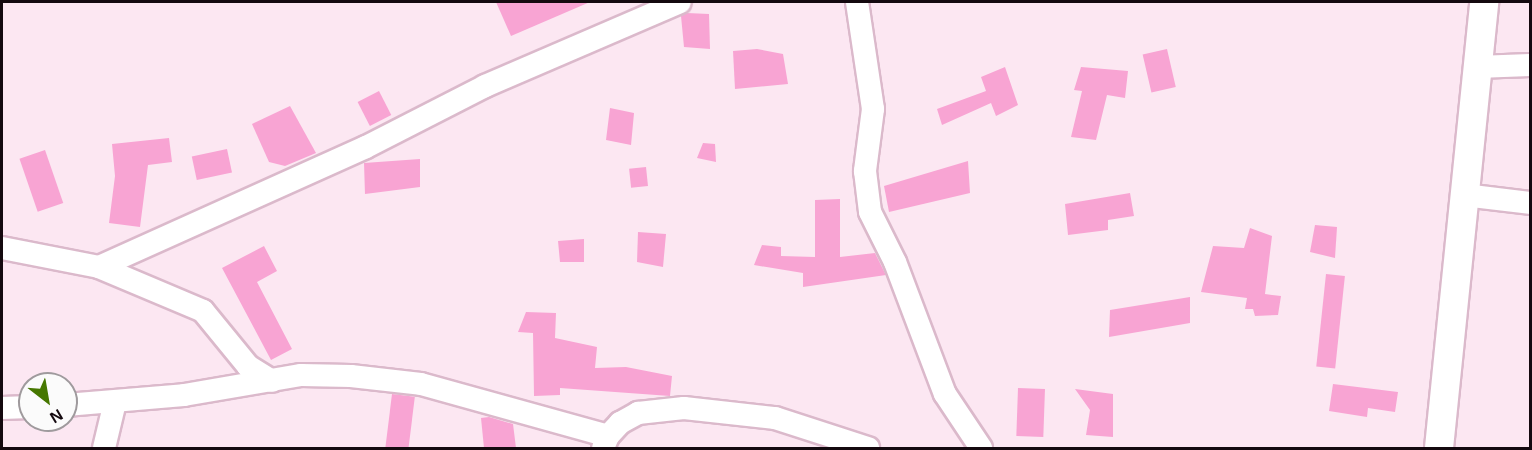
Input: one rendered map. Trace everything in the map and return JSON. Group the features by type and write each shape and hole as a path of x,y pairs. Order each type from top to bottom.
{"main road":[{"path":"1439,448 1484,2"}],"street":[{"path":"99,267 366,147 484,86 680,2"},
{"path":"857,2 873,109 865,171 870,212 895,262 945,394 981,448"},
{"path":"1477,67 1530,65"},
{"path":"1464,195 1530,203"},
{"path":"2,248 99,267 203,311 248,366 272,381"},
{"path":"78,404 115,402 301,375 421,384 606,442 638,413 684,408 775,418 868,448"},
{"path":"104,448 115,402"},
{"path":"2,408 18,407"}],"building":[{"path":"496,2 590,2 511,36"},
{"path":"687,13 709,14 710,49 684,47 681,16"},
{"path":"757,49 783,54 788,84 735,89 733,51"},
{"path":"1167,49 1176,87 1151,93 1143,55"},
{"path":"1005,67 1018,105 996,116 991,103 942,125 937,109 986,91 981,77"},
{"path":"1081,67 1128,71 1125,98 1107,95 1096,140 1071,137 1082,91 1074,90"},
{"path":"379,91 391,115 370,126 358,102"},
{"path":"290,106 316,153 285,166 269,162 252,124"},
{"path":"610,108 634,113 631,145 606,140"},
{"path":"169,138 172,162 148,165 140,227 109,223 115,176 112,144"},
{"path":"703,143 715,144 716,162 697,158"},
{"path":"227,149 232,172 197,180 192,156"},
{"path":"45,150 63,203 38,212 19,159"},
{"path":"420,159 420,187 365,194 364,163"},
{"path":"968,161 970,193 889,212 884,186"},
{"path":"646,167 648,186 631,188 629,169"},
{"path":"1130,193 1134,216 1108,220 1108,230 1068,235 1065,204"},
{"path":"840,199 840,257 875,253 886,275 803,287 803,273 754,265 762,245 781,247 781,256 815,257 815,200"},
{"path":"1315,225 1337,227 1335,258 1310,252"},
{"path":"1250,228 1272,236 1265,294 1281,296 1278,315 1255,316 1253,309 1245,309 1247,298 1201,292 1213,246 1244,248"},
{"path":"638,232 666,234 663,267 637,262"},
{"path":"584,239 584,262 560,262 558,241"},
{"path":"264,246 277,271 257,282 292,349 271,360 222,268"},
{"path":"1326,274 1345,276 1335,368 1316,366"},
{"path":"1190,297 1190,323 1109,337 1110,310"},
{"path":"526,312 556,313 555,338 597,347 595,368 626,367 672,376 670,396 560,388 560,395 534,396 533,333 518,332"},
{"path":"1333,384 1398,392 1395,412 1368,408 1367,417 1329,411"},
{"path":"1018,388 1045,389 1043,437 1016,436"},
{"path":"1075,389 1113,394 1113,437 1086,435 1090,410"},
{"path":"392,394 415,397 409,448 385,448"},
{"path":"489,417 513,424 516,448 484,448 481,418"}]}
